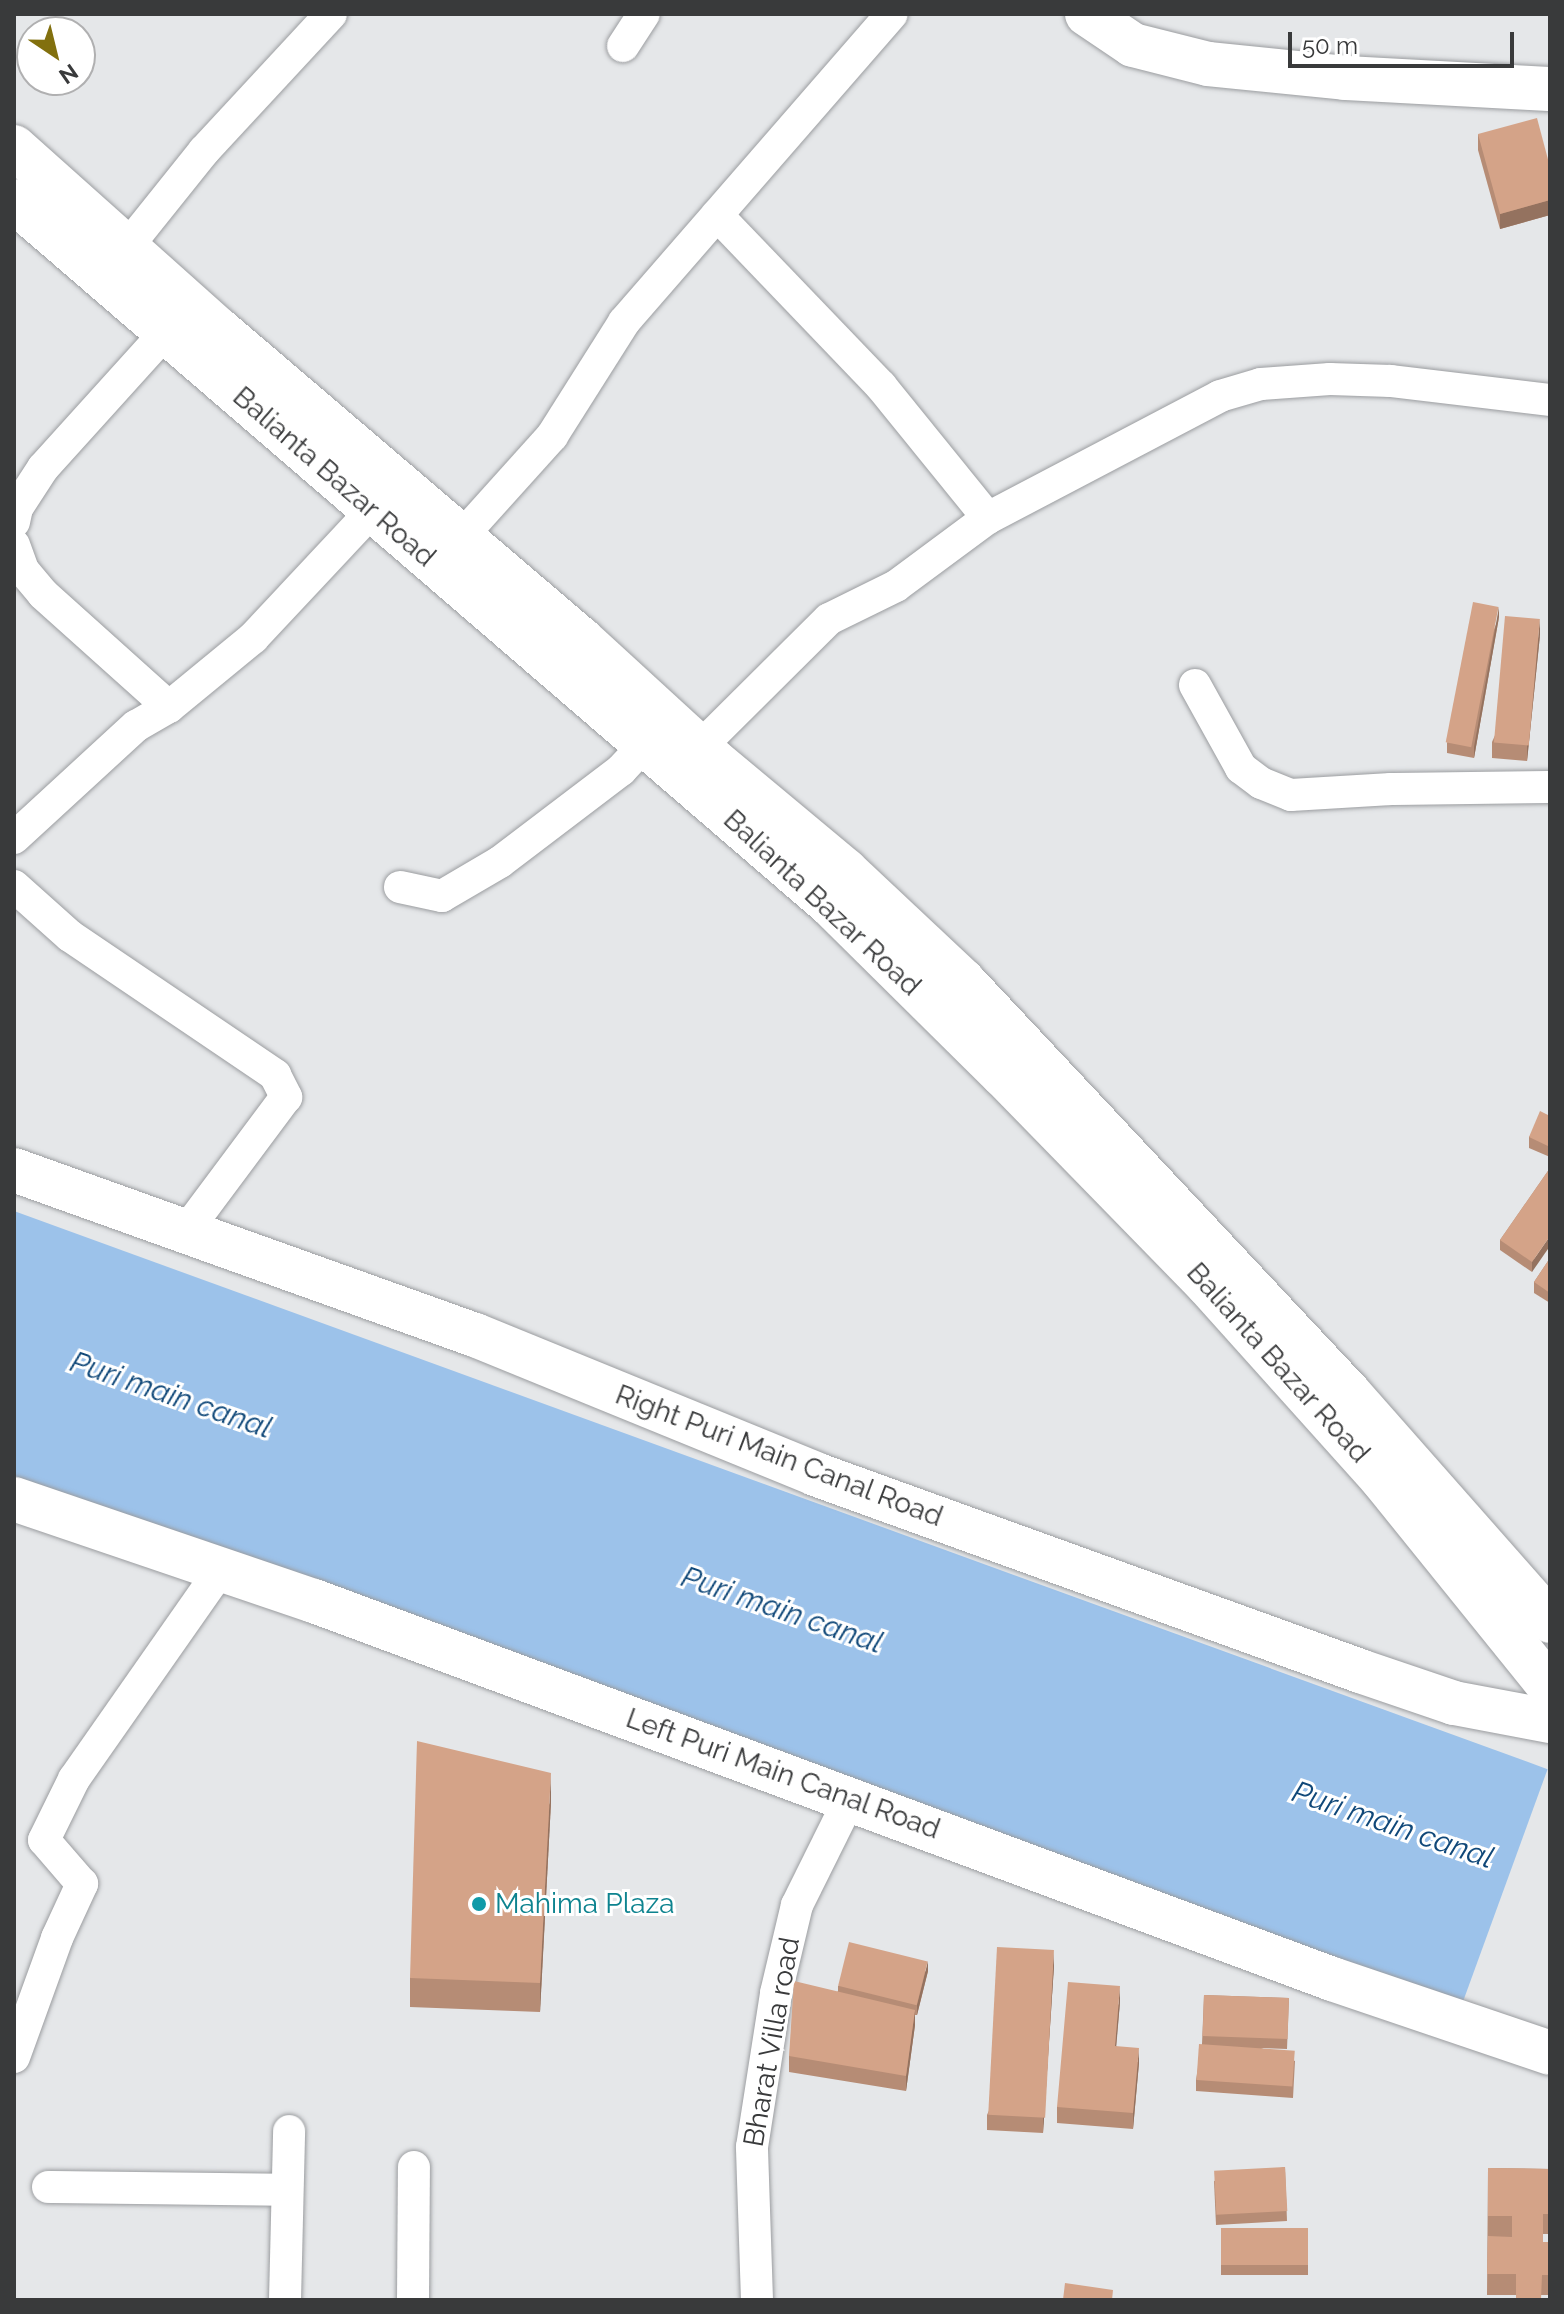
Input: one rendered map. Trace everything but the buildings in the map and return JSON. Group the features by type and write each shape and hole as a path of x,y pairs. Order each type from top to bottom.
{"street":[{"path":"127,247 204,151 331,14"},
{"path":"623,46 644,14"},
{"path":"462,536 552,436 624,322 892,14"},
{"path":"1087,14 1133,45 1220,67 1345,78 1550,89"},
{"name":"Balianta Bazar Road","path":"14,147 846,871 963,981 1359,1404 1550,1621"},
{"name":"Balianta Bazar Road","path":"14,201 167,331 371,512 830,904 1207,1284 1382,1479 1550,1687"},
{"path":"717,215 881,386 988,518"},
{"path":"14,522 17,508 43,468 167,331"},
{"path":"701,746 829,619 896,586 988,518 1220,396 1261,384 1330,379 1391,381 1550,400"},
{"path":"14,838 136,726 169,707 253,638 371,512"},
{"path":"14,545 23,570 43,594 169,707"},
{"path":"1195,685 1241,768 1261,783 1291,795 1391,789 1550,787"},
{"path":"400,887 442,896 500,862 558,821 621,770 645,744"},
{"path":"14,886 70,936 275,1075 286,1097 186,1231"},
{"name":"Right Puri Main Canal Road","path":"14,1170 475,1335 815,1474 1345,1666 1454,1703 1550,1721"},
{"name":"Left Puri Main Canal Road","path":"14,1499 221,1569 850,1798 1332,1979 1550,2053"},
{"path":"14,2057 57,1938 82,1884 44,1840 74,1779 221,1569"},
{"name":"Bharat Villa road","path":"757,2300 752,2147 776,1993 797,1905 850,1798"},
{"path":"285,2300 289,2131"},
{"path":"413,2300 414,2167"},
{"path":"48,2187 287,2190"}],"water":[{"name":"Puri main canal","path":"14,1211 1548,1769 1460,2010 14,1483"}],"place":[{"name":"Mahima Plaza","path":"479,1904"}]}
